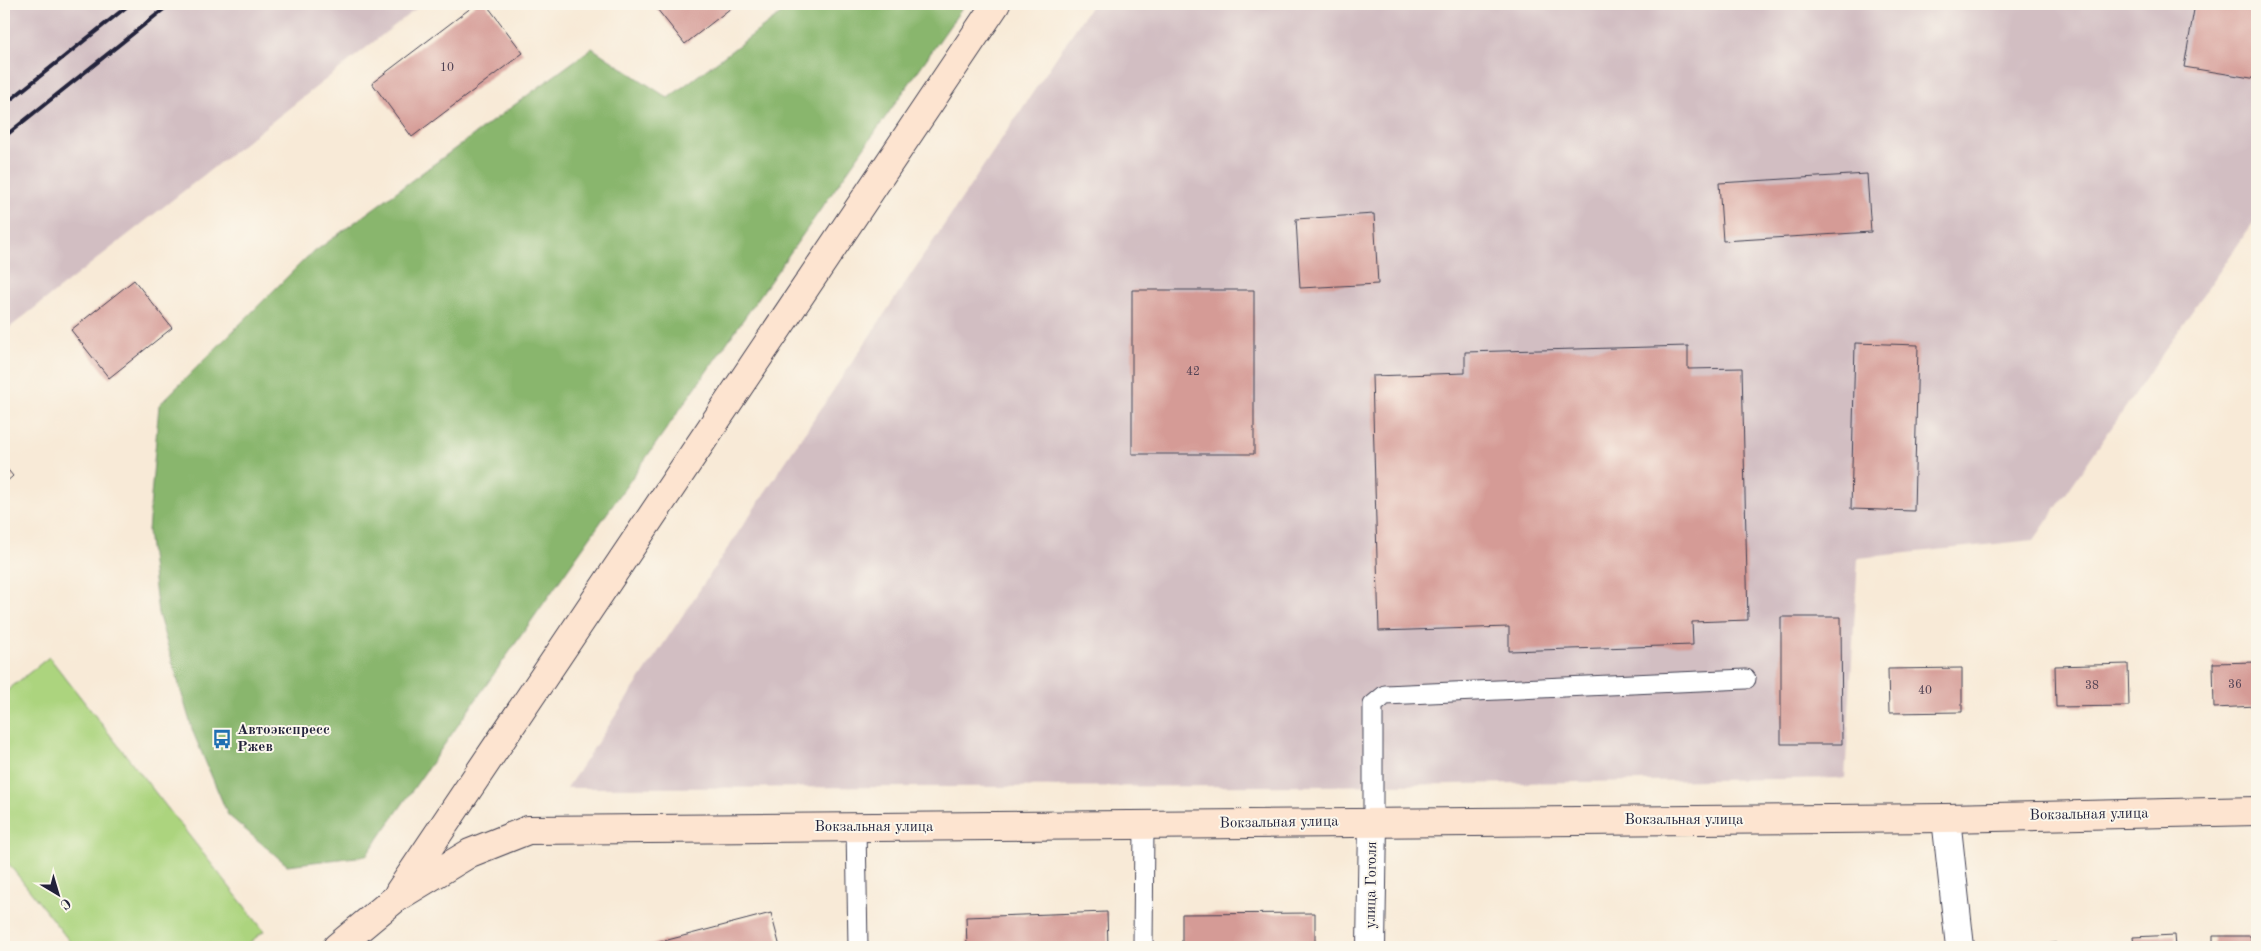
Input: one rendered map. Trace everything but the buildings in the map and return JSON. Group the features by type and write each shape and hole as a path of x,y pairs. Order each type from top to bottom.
{"street":[{"path":"396,898 996,4"},
{"name":"Вокзальная улица","path":"336,947 396,898 470,853 528,830 1946,818 2257,811"},
{"path":"1946,818 1960,947"},
{"name":"улица Гоголя","path":"1371,947 1373,822"}],"lane":[{"path":"1373,822 1373,705 1385,695 1746,679"},
{"path":"1143,947 1144,825"},
{"path":"856,827 858,947"}],"shaded area":[{"path":"4,4 422,4 4,332"},
{"path":"1092,4 2257,4 2257,217 2034,540 1858,558 1845,778 1321,786 567,788"}],"green space":[{"path":"794,4 965,4 366,856 287,865 228,815 193,732 158,613 148,531 159,405 306,258 592,48 668,98"},
{"path":"49,657 264,931 244,947 74,947 4,858 4,693"}],"railway":[{"path":"4,105 130,4"},
{"path":"4,137 170,4"}],"place":[{"name":"Автоэкспресс Ржев","path":"222,739"}]}
